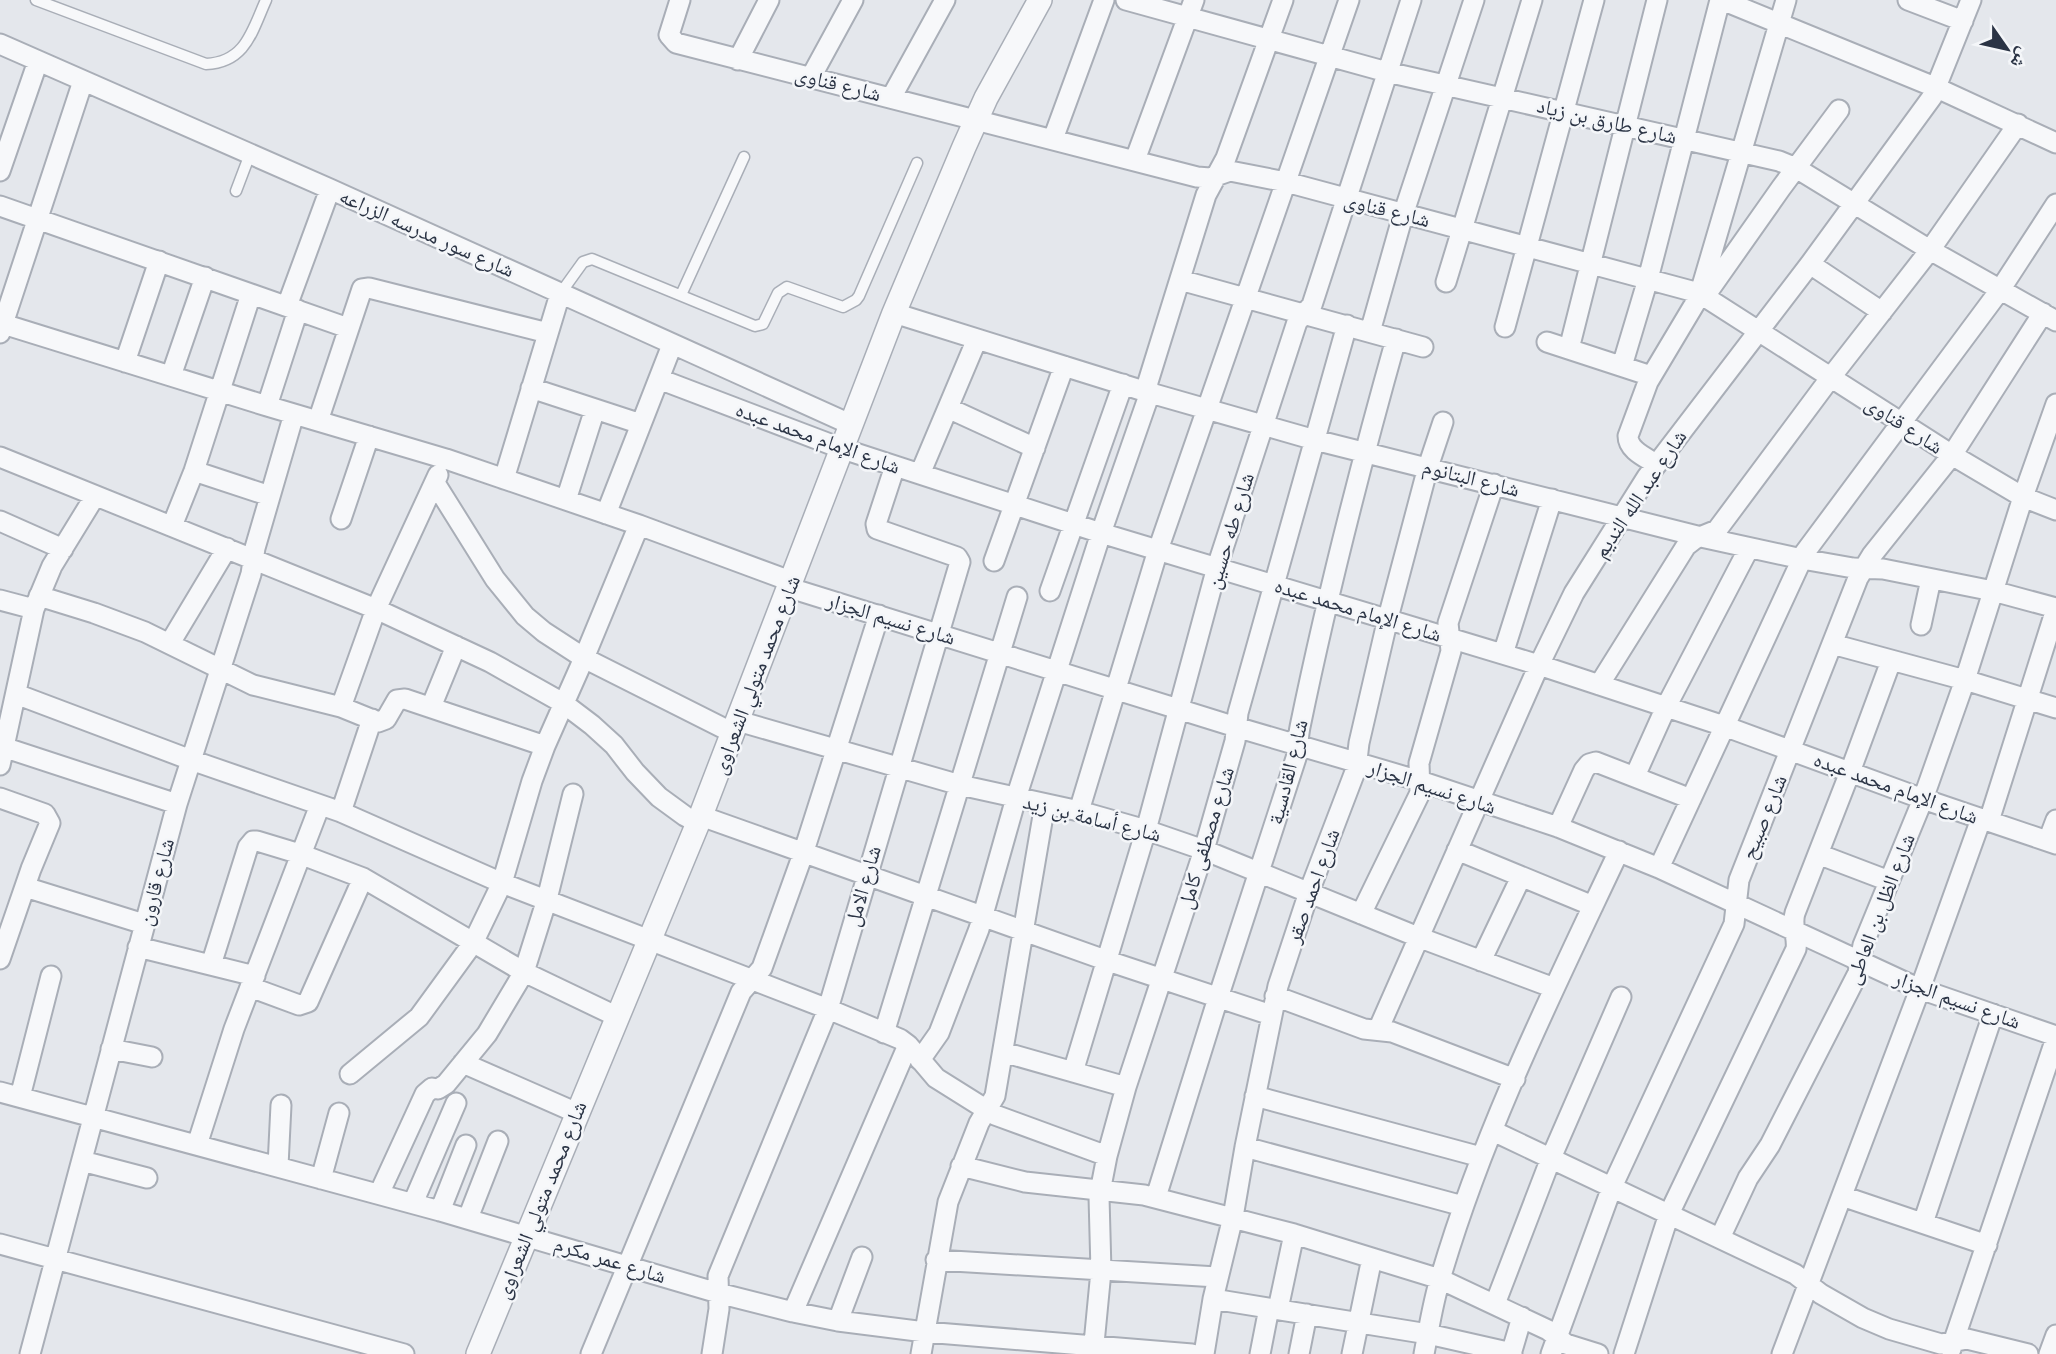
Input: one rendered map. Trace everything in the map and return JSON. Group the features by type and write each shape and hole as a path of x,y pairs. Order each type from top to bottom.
{"street":[{"name":"شارع قناوى","path":"680,0 670,32 670,38 676,43 1203,178 1230,171 1286,182 1702,295 1902,424 2023,498 2056,509"},
{"path":"738,60 769,0"},
{"path":"811,77 853,0"},
{"path":"891,98 945,0"},
{"name":"شارع محمد متولي الشعراوى","path":"478,1354 700,820 894,313 976,118 1040,0"},
{"path":"1053,139 1104,0"},
{"name":"شارع طارق بن زياد","path":"1126,0 1190,9 1268,41 1387,72 1779,161 1796,168 1930,250 2049,317"},
{"path":"793,1312 914,1053 939,1033 983,917 1016,798 1101,533 1147,401 1148,382 1206,195 1226,158 1283,0"},
{"path":"1079,811 1158,550 1349,0"},
{"name":"شارع طه حسين","path":"1073,1072 1146,830 1217,568 1297,322 1312,305 1411,0"},
{"path":"1370,332 1403,215 1474,0"},
{"path":"1505,327 1594,0"},
{"path":"1569,349 1657,0"},
{"path":"1622,366 1648,279 1721,0 1937,88 2056,143"},
{"path":"1702,295 1740,151 1786,0"},
{"path":"1908,0 1963,20"},
{"name":"شارع عبد الله النديم","path":"1378,1030 1539,665 1574,593 1656,464 1810,264 1937,88 1971,0"},
{"path":"1446,282 1502,97 1527,1"},
{"path":"1135,160 1190,9"},
{"name":"شارع سور مدرسه الزراعه","path":"0,44 330,189 852,425"},
{"path":"0,171 38,61"},
{"path":"1,327 83,81"},
{"path":"1656,464 1632,448 1627,440 1651,376 1702,295 1839,110"},
{"path":"1599,685 1686,546 1717,530 1930,250 2018,124"},
{"path":"267,406 293,308 330,189"},
{"path":"1659,868 1801,559 2000,290 2056,204"},
{"path":"0,206 348,328"},
{"path":"125,362 159,261"},
{"path":"1810,264 1882,312"},
{"path":"172,376 205,277"},
{"path":"1180,280 1423,347"},
{"path":"318,421 360,292 365,288 548,333"},
{"path":"172,526 194,471 251,294"},
{"path":"504,479 560,294"},
{"name":"شارع البتانوم","path":"894,313 1147,392 1315,440 1749,548 1863,569 1883,569 1993,591 2056,609"},
{"name":"شارع صبيح","path":"1554,1345 1612,1187 1734,924 1739,880 1863,569 1952,455 2049,317"},
{"name":"شارع مصطفى كامل","path":"1094,1350 1101,1271 1100,1189 1107,1156 1126,1087 1204,850 1235,741 1238,713 1347,326"},
{"name":"شارع نسيم الجزار","path":"1,327 446,459 639,525 791,585 879,615 1236,727 1420,781 1558,827 1735,902 1920,989 2056,1037"},
{"path":"920,474 977,339"},
{"name":"شارع القادسية","path":"1156,1198 1296,758 1299,730 1328,600 1396,339"},
{"path":"1547,342 1651,376"},
{"path":"606,514 673,345"},
{"path":"994,561 1064,366"},
{"name":"شارع الإمام محمد عبده","path":"659,379 843,449 1101,533 1539,665 1724,726 1923,799 2052,842"},
{"path":"1049,591 1123,384"},
{"path":"531,388 641,424"},
{"name":"شارع الظل بن العاطى","path":"1720,1238 1748,1178 1770,1145 1856,978 1863,945 1923,799 1965,680 2056,404"},
{"path":"948,408 1035,448"},
{"path":"566,500 596,409"},
{"name":"شارع قارون","path":"30,1354 177,804 251,575 253,559 294,414"},
{"name":"شارع احمد صقر","path":"1204,1354 1217,1277 1233,1217 1273,1006 1309,892 1357,762 1388,618 1428,467 1443,422"},
{"path":"341,519 369,436"},
{"path":"0,457 376,609 514,675 564,704 614,745 659,797 678,811 1218,998 1273,1006 1364,1029 1392,1032 1515,1079"},
{"path":"341,707 376,609 446,459"},
{"name":"شارع الامل","path":"712,1354 719,1309 718,1276 828,1009 960,560 877,529 876,524 895,466"},
{"path":"194,471 270,496"},
{"name":"شارع أسامة بن زيد","path":"435,483 509,599 544,632 584,658 736,727 837,750 960,785 1079,811 1146,830 1261,872 1418,937 1554,988"},
{"path":"1362,914 1418,799 1419,762 1451,651 1448,623 1494,484"},
{"path":"95,496 63,549 36,602 1,753 177,804"},
{"path":"1503,654 1552,499"},
{"path":"0,521 63,549"},
{"path":"349,1074 419,1017 472,943 502,883 545,746 639,525"},
{"path":"170,643 227,548"},
{"path":"1635,776 1666,707 1749,548"},
{"path":"1921,625 1931,579"},
{"path":"884,1033 1017,597"},
{"path":"0,600 36,602 94,613 170,643 253,685 341,707 372,719 382,721 394,703 401,698 545,746"},
{"path":"1782,1354 1985,820 2056,609"},
{"path":"591,1354 741,992 762,968 803,854 879,615"},
{"path":"1832,644 2056,708"},
{"path":"431,707 456,646"},
{"path":"1624,1354 1669,1214 1796,949 1794,913 1891,661"},
{"path":"16,694 191,760 341,812 502,883 828,1009 884,1033 914,1053 936,1078 1002,1119 1107,1156"},
{"path":"341,812 372,719"},
{"path":"1558,827 1589,764 1596,762 1692,799"},
{"path":"379,1194 425,1094 432,1088 443,1087 487,1034 524,972 547,899 573,794"},
{"path":"0,797 45,814 50,820 0,958"},
{"path":"921,1354 948,1202 979,1123 995,1096 1045,804"},
{"path":"197,1145 234,1029 320,805"},
{"path":"2052,842 2056,820"},
{"path":"211,965 250,844 257,841 362,878 524,972 618,1017"},
{"path":"1457,850 1593,906"},
{"path":"1424,1354 1440,1279 1481,1157 1554,988 1619,851"},
{"path":"1818,854 1889,881"},
{"path":"1481,961 1521,877"},
{"path":"138,947 211,965 299,1004 308,1002 362,878"},
{"path":"25,887 144,924"},
{"path":"19,1097 51,976"},
{"path":"1495,1304 1551,1158 1621,997"},
{"path":"1923,1223 1993,1014"},
{"path":"1951,1348 2056,1037"},
{"path":"111,1049 152,1057"},
{"path":"1003,1052 1126,1087"},
{"path":"463,1063 577,1113"},
{"name":"شارع عمر مكرم","path":"0,1092 440,1210 718,1293 793,1312 838,1321 925,1332 1094,1350 1192,1354"},
{"path":"1255,1096 1481,1157"},
{"path":"412,1203 456,1103"},
{"path":"278,1166 281,1105"},
{"path":"321,1178 340,1113"},
{"path":"1493,1131 1794,1274 1863,1318 1951,1348"},
{"path":"468,1218 498,1141"},
{"path":"440,1210 466,1145"},
{"path":"1245,1147 1463,1206"},
{"path":"82,1161 146,1178"},
{"path":"961,1166 1025,1182 1100,1189 1156,1198 1294,1234 1440,1279 1521,1317 1554,1345 1566,1344 1598,1354"},
{"path":"1842,1196 1987,1245"},
{"path":"1260,1354 1294,1234"},
{"path":"0,1244 404,1354"},
{"path":"838,1321 862,1257"},
{"path":"1352,1354 1372,1258"},
{"path":"936,1260 1217,1277"},
{"path":"1213,1299 1428,1334 1511,1353 1521,1317"},
{"path":"1299,1354 1307,1314"},
{"path":"2049,1354 2056,1335"},
{"path":"1951,1348 1967,1339 2028,1354"}],"lane":[{"path":"36,0 206,64 226,61 243,48 266,0"},
{"path":"236,191 250,154"},
{"path":"681,295 744,157"},
{"path":"560,294 583,262 592,259 755,326 763,324 778,293 787,287 843,307 850,305 859,296 916,163"}]}
